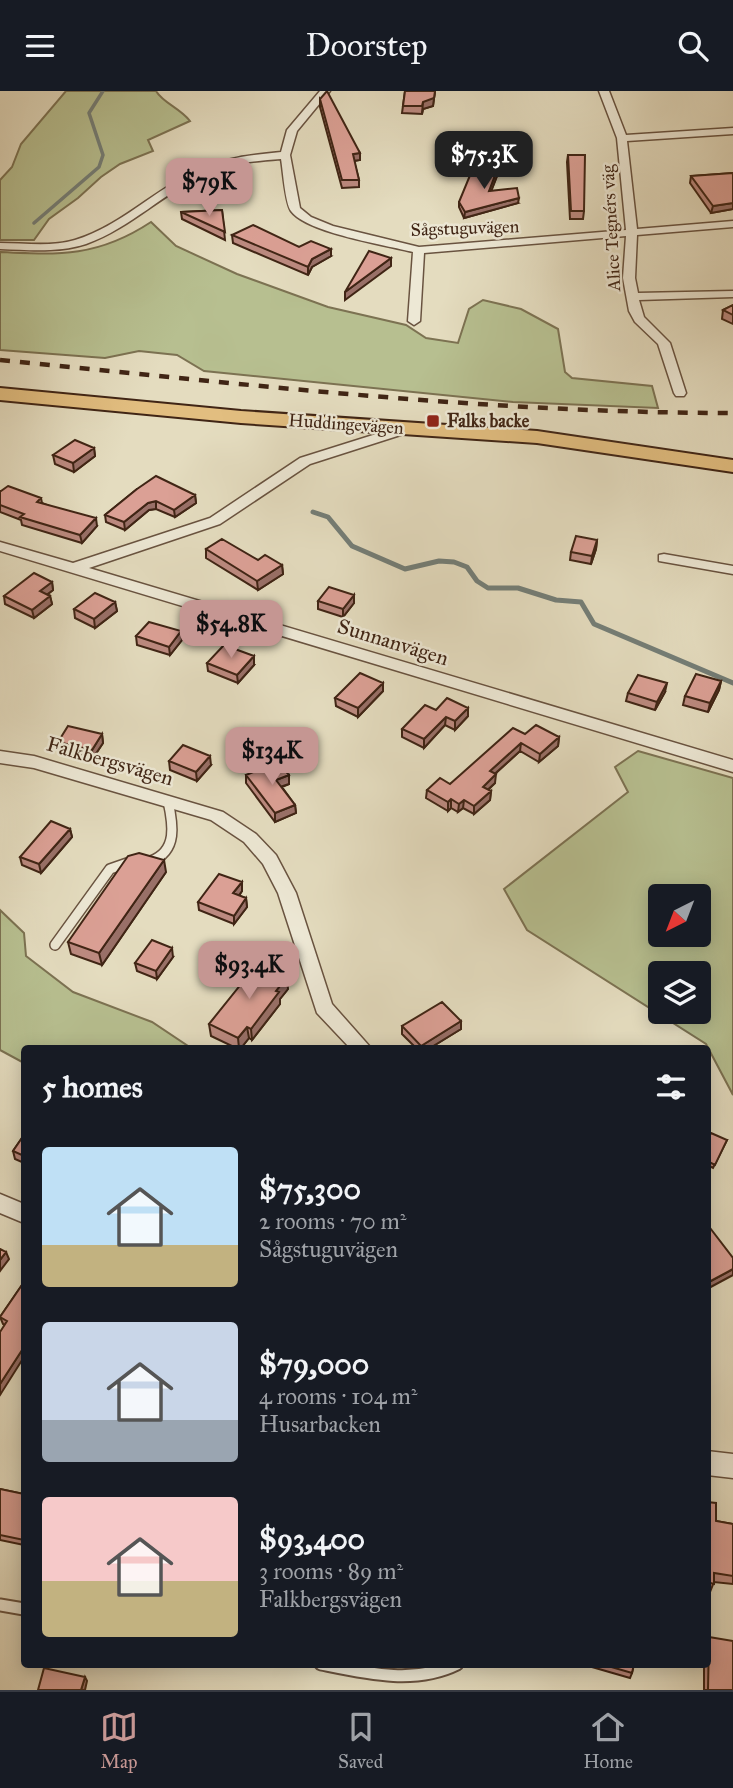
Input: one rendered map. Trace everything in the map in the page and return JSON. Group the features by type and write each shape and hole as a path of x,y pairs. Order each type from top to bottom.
{"main road":[{"name":"Huddingevägen","path":"0,394 241,417 540,437 733,466"}],"street":[{"name":"Alice Tegnérs väg","path":"604,91 622,138 632,234 629,257 632,297 639,319 664,343 680,393"},
{"path":"0,246 56,246 83,241 102,233 204,170 230,162 285,155 292,130 327,92"},
{"path":"622,138 733,131"},
{"name":"Sågstuguvägen","path":"285,155 294,205 307,219 329,228 419,250 733,224"},
{"path":"414,321 419,250"},
{"path":"632,297 733,294"},
{"path":"74,568 215,521 305,461 408,428"},
{"name":"Sunnanvägen","path":"0,546 733,766"},
{"path":"664,558 733,570"},
{"name":"Falkbergsvägen","path":"0,757 34,762 218,816 250,838 271,860 286,893 324,1007 359,1045"},
{"path":"0,1203 21,1213"},
{"path":"711,1463 733,1466"}],"lane":[{"path":"55,945 110,869 128,861 160,859 168,852 172,841 172,820 168,801"},
{"path":"0,1605 21,1608"},
{"path":"349,1668 391,1674 430,1675 447,1668"}],"green space":[{"path":"66,91 156,91 190,121 148,140 153,151 120,164 101,177 49,219 34,240 0,240 0,180 12,167 21,144"},
{"path":"151,222 176,246 237,274 328,307 406,325 426,338 458,343 469,309 483,300 521,309 558,329 565,372 572,378 652,386 658,408 513,402 204,371 177,355 139,351 105,358 0,350 0,252 60,253 96,248"},
{"path":"638,751 733,778 733,1095 711,1053 711,1045 707,1045 675,1024 711,1024 711,961 648,961 648,1007 527,930 504,889 628,792 615,767"},
{"path":"0,910 24,933 26,956 73,992 152,1022 186,1045 21,1045 21,1061 0,1050"}],"building":[{"path":"327,91 360,153 353,154 359,180 342,180 320,99"},
{"path":"405,91 435,91 434,98 423,102 422,106 403,106"},
{"path":"568,155 585,155 584,211 571,211"},
{"path":"473,168 497,170 489,191 517,188 519,198 465,212 459,202"},
{"path":"733,173 733,203 713,206 691,176"},
{"path":"222,210 225,232 181,212"},
{"path":"253,225 299,247 311,241 331,249 312,259 308,267 232,235"},
{"path":"369,251 391,258 345,292"},
{"path":"733,305 733,315 723,310"},
{"path":"75,440 94,448 73,463 53,455"},
{"path":"156,476 195,495 174,510 156,501 148,503 124,522 105,515 137,489"},
{"path":"8,486 41,498 37,502 96,518 80,535 20,517 24,514 0,505 0,491"},
{"path":"576,536 597,540 592,556 571,552"},
{"path":"222,539 258,560 265,555 282,565 257,581 206,549"},
{"path":"34,573 52,582 40,591 50,596 32,610 4,596"},
{"path":"329,587 354,595 343,609 318,601"},
{"path":"95,593 115,602 94,619 74,609"},
{"path":"149,622 181,631 169,647 136,636"},
{"path":"224,645 254,656 237,675 207,663"},
{"path":"360,673 383,683 358,708 335,698"},
{"path":"696,674 721,681 710,703 685,696"},
{"path":"638,675 667,683 657,702 628,693"},
{"path":"447,698 468,708 455,721 446,717 424,739 402,729 425,705 436,710"},
{"path":"536,725 559,737 540,754 521,743 490,771 496,774 483,787 491,791 474,806 464,800 459,804 451,799 448,802 427,790 440,778 450,784 513,728 525,734"},
{"path":"68,726 102,734 92,750 58,742"},
{"path":"183,745 210,756 196,772 169,761"},
{"path":"278,762 289,775 276,780 295,805 275,813 246,775"},
{"path":"51,821 70,829 39,864 20,857"},
{"path":"139,853 164,860 99,953 68,942 128,856"},
{"path":"219,874 242,882 233,893 246,898 234,916 198,902"},
{"path":"152,940 172,948 156,971 135,963"},
{"path":"258,963 287,977 251,1029 247,1027 238,1038 209,1024"},
{"path":"442,1002 461,1021 423,1045 402,1026"},
{"path":"711,1133 727,1140 715,1165 711,1163"},
{"path":"21,1139 21,1155 13,1151"},
{"path":"711,1229 733,1258 733,1269 711,1281"},
{"path":"0,1249 6,1252 0,1260"},
{"path":"21,1286 21,1352 0,1384 0,1332 7,1321 0,1317"},
{"path":"0,1489 21,1493 21,1539 0,1535"},
{"path":"711,1502 716,1503 716,1521 733,1524 733,1576 714,1573 714,1584 711,1583"},
{"path":"711,1637 733,1641 733,1690 708,1690"},
{"path":"44,1668 85,1677 81,1690 38,1690"},
{"path":"615,1668 633,1668 632,1673"}],"waterway":[{"path":"34,223 99,167 103,155 89,113 103,91"},
{"path":"313,512 328,517 352,546 405,569 439,561 454,562 467,567 477,581 488,588 518,588 556,600 581,602 594,624 733,683"}],"railway":[{"path":"0,360 457,403 641,412 733,413"}],"place":[{"name":"Falks backe","path":"433,421"}]}
